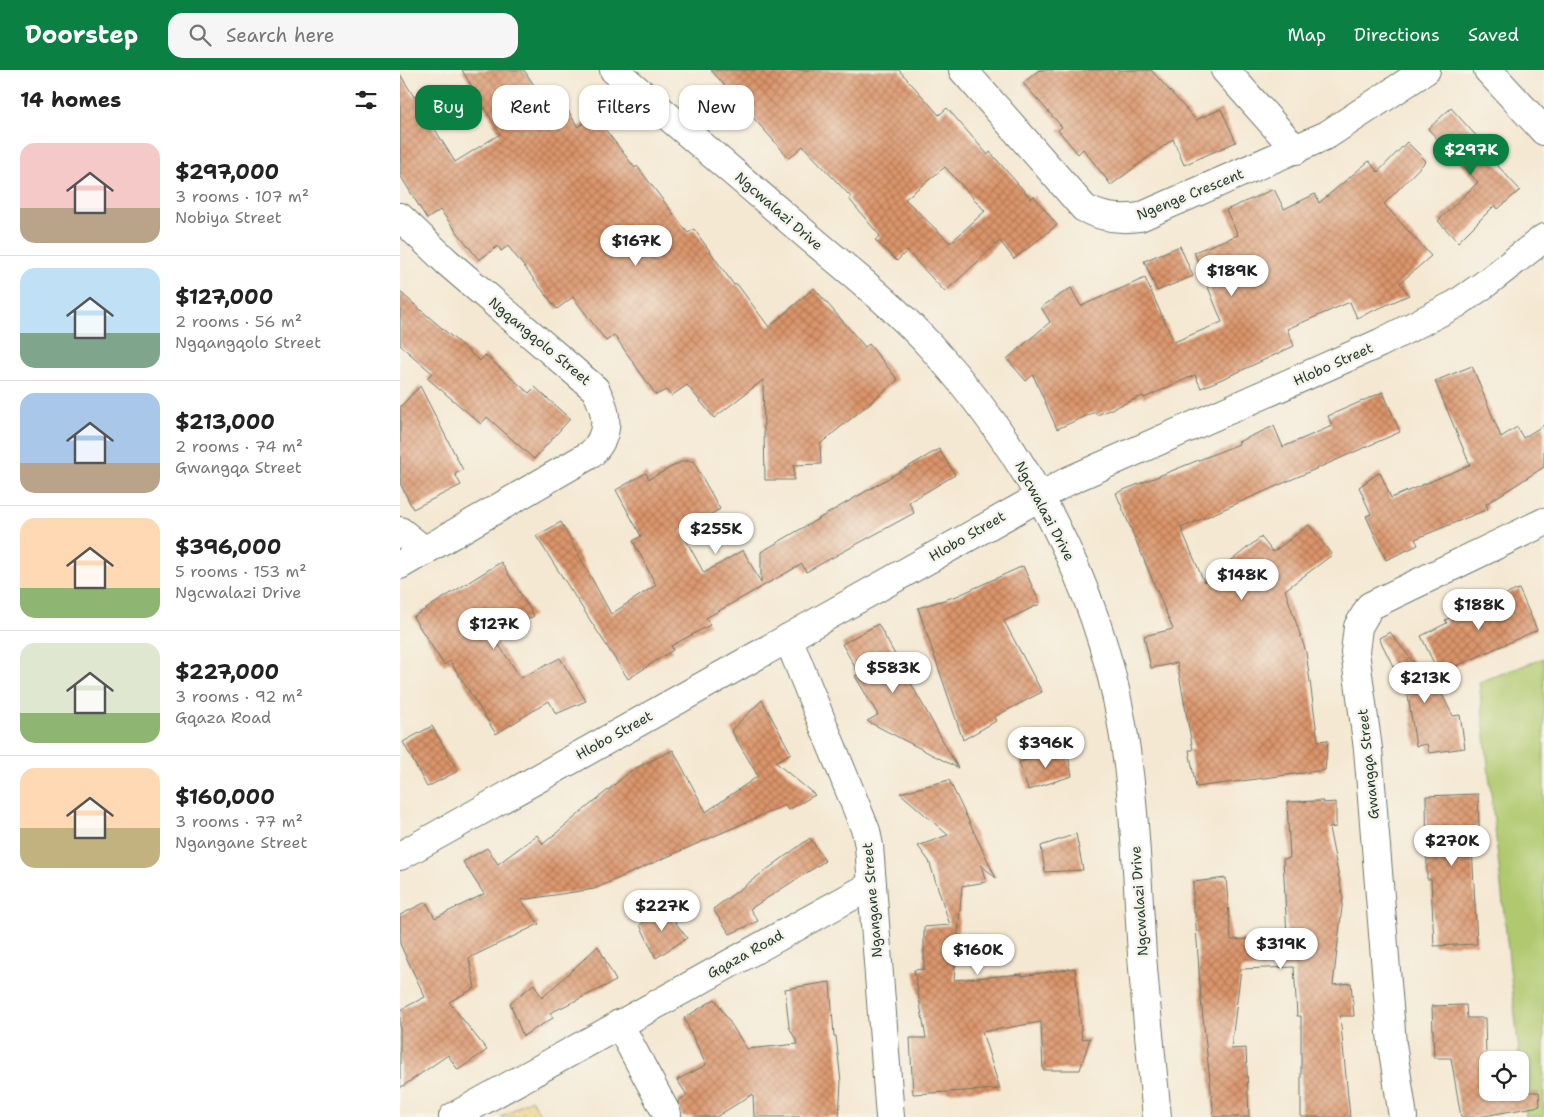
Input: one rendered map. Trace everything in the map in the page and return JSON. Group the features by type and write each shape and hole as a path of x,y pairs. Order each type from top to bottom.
{"street":[{"name":"Ngcwalazi Drive","path":"614,70 907,322 956,375 992,420 1015,454 1067,548 1097,626 1121,717 1132,800 1144,980 1157,1117"},
{"name":"Ngenge Crescent","path":"962,70 1084,208 1101,216 1127,219 1140,217 1296,150 1341,127 1426,70"},
{"path":"1225,70 1296,150"},
{"path":"1488,70 1544,131"},
{"name":"Ngqangqolo Street","path":"400,217 447,262 595,389 602,400 606,418 605,435 599,446 591,454 400,565"},
{"name":"Hlobo Street","path":"400,856 1068,480 1380,342 1456,304 1544,238"},
{"name":"Gwangqa Street","path":"1403,1117 1392,1044 1368,749 1355,652 1358,627 1370,606 1544,522"},
{"path":"400,531 426,551"},
{"name":"Ngangane Street","path":"788,638 866,831 869,846 890,1117"},
{"name":"Gqaza Road","path":"453,1117 872,885"},
{"path":"619,1024 667,1114"}],"green space":[{"path":"1544,658 1544,1117 1526,1117 1524,1101 1529,1101 1529,1051 1519,1051 1479,682"}],"sand":[{"path":"531,1099 542,1117 501,1117"}],"building":[{"path":"462,70 524,70 534,85 492,85 492,121 482,104 482,85 471,85"},
{"path":"711,70 899,70 939,115 947,108 988,155 990,152 1031,199 1034,196 1057,225 1014,259 1000,241 945,292 907,251 897,261 875,240 880,236 849,199 851,197 803,146 789,158 754,119 754,85 724,85","holes":["945,167 985,211 950,243 905,199"]},
{"path":"1039,70 1151,70 1196,120 1221,109 1236,142 1184,165 1173,139 1111,185 1083,149 1078,154 1058,130 1062,127 1023,83"},
{"path":"400,74 415,96 415,130 435,130 455,162 500,134 498,130 569,130 569,112 579,126 579,130 606,130 635,168 637,166 688,233 694,229 734,285 737,284 769,327 814,288 865,347 869,344 898,380 820,444 821,464 794,465 794,480 765,480 763,380 714,418 687,385 671,396 666,390 656,395 614,335 606,341 573,297 557,309 508,246 501,251 498,246 479,260 440,210 427,219 400,175"},
{"path":"1451,108 1479,139 1476,142 1520,190 1498,209 1495,205 1458,242 1438,221 1478,182 1428,129"},
{"path":"1407,142 1426,161 1384,204 1431,256 1400,283 1409,295 1357,318 1350,302 1287,329 1294,346 1236,373 1201,388 1195,375 1144,398 1143,396 1097,415 1095,412 1057,429 1033,375 1026,381 1007,359 1050,322 1041,307 1071,288 1081,306 1145,278 1174,342 1222,322 1194,252 1238,235 1226,210 1274,189 1284,209 1315,194 1319,203 1369,161 1378,172"},
{"path":"1180,246 1193,276 1157,291 1144,261"},
{"path":"400,292 480,361 485,355 529,393 535,387 570,419 534,459 487,417 481,424 427,378 432,373 400,345"},
{"path":"1472,366 1501,437 1517,427 1523,438 1544,425 1544,467 1486,504 1488,509 1415,539 1418,545 1386,560 1366,516 1371,514 1359,487 1380,472 1391,498 1470,465 1435,381"},
{"path":"420,386 463,470 455,474 461,485 413,509 400,483 400,407"},
{"path":"1383,392 1400,432 1181,528 1204,582 1261,537 1273,552 1309,525 1332,555 1285,590 1306,652 1318,741 1328,740 1325,770 1196,787 1189,750 1193,750 1177,663 1151,668 1144,636 1173,629 1116,493 1239,444 1238,442 1274,426 1283,447 1332,426 1328,416"},
{"path":"939,449 955,475 909,502 914,513 806,572 802,564 706,618 710,625 671,646 673,650 628,679 536,536 561,522 611,614 656,585 633,541 641,536 616,490 646,473 649,479 683,461 693,461 720,509 681,531 704,573 743,550 761,583 761,552"},
{"path":"501,562 534,616 494,638 521,678 560,658 586,701 556,714 549,701 496,734 450,661 444,665 413,617"},
{"path":"1023,566 1040,604 1004,621 1042,692 994,717 996,721 963,740 918,608 957,596"},
{"path":"1519,589 1537,630 1439,674 1421,636 1447,623 1445,620"},
{"path":"878,624 958,768 867,721 878,715 855,676 859,674 842,644"},
{"path":"1390,632 1433,688 1437,685 1453,716 1460,715 1465,748 1429,753 1427,744 1416,746 1408,696 1379,638"},
{"path":"762,700 791,753 775,762 815,795 788,810 785,805 594,889 521,900 539,924 469,958 475,988 449,1002 487,1050 458,1070 448,1055 400,1088 400,1010 425,997 400,944 400,915 426,902 435,918 484,894 463,862 487,848 498,864 537,835 543,844 632,770 673,750 706,812 758,776 731,730"},
{"path":"432,726 458,771 427,787 403,742"},
{"path":"1067,750 1072,776 1028,790 1019,762"},
{"path":"949,780 996,878 981,865 986,882 962,886 954,980 1022,974 1022,976 1075,968 1082,1039 1090,1038 1080,1070 1043,1070 1041,1022 982,1032 1000,1089 913,1094 910,1038 926,1038 914,970 924,969 924,927 950,925 929,861 918,846 948,835 900,793"},
{"path":"1478,794 1479,826 1471,827 1477,944 1434,946 1431,879 1427,879 1426,796"},
{"path":"1323,801 1322,803 1336,802 1336,827 1329,828 1343,898 1333,985 1351,983 1354,1016 1340,1016 1350,1117 1301,1117 1301,1016 1297,1016 1294,967 1241,969 1231,1049 1246,1048 1249,1117 1214,1117 1201,1000 1195,912 1193,912 1193,882 1226,878 1231,940 1287,937 1283,859 1290,858 1287,802"},
{"path":"1076,834 1083,870 1045,872 1041,846"},
{"path":"810,838 825,861 750,909 758,921 730,934 713,909"},
{"path":"664,907 687,938 656,958 640,925"},
{"path":"598,946 616,981 550,1013 553,1018 523,1036 510,1003 534,984 542,998"},
{"path":"830,982 834,1036 836,1036 841,1082 839,1117 754,1117 753,1094 716,1117 682,1117 678,1101 687,1095 677,1080 706,1065 684,1018 715,999 747,1049 798,1044 789,1027 785,989"},
{"path":"1466,1005 1467,1018 1485,1018 1486,1051 1479,1051 1479,1101 1529,1101 1529,1092 1539,1092 1540,1106 1478,1117 1461,1117 1451,1058 1434,1058 1432,1006"}]}
